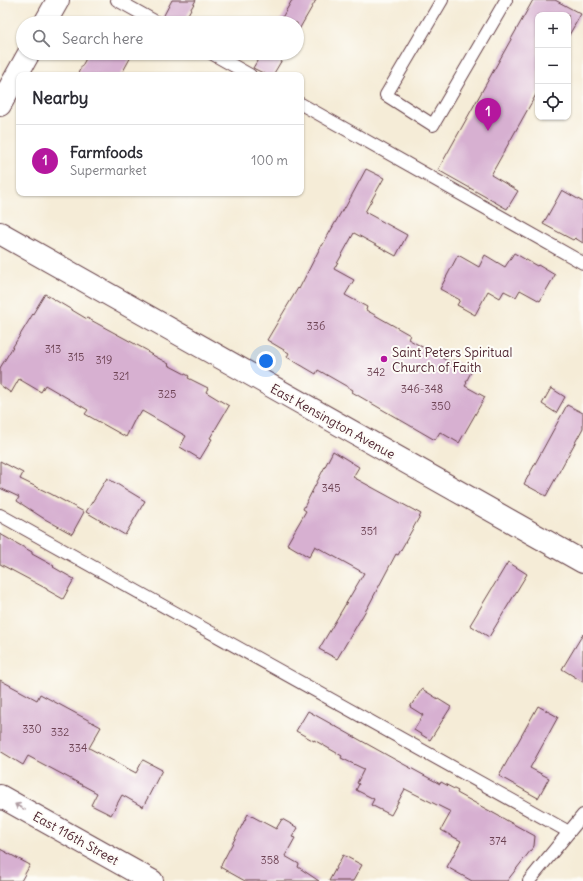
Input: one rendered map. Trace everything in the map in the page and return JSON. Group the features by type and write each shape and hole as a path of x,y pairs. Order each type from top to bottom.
{"street":[{"path":"49,16 58,0"},
{"path":"18,72 25,60"},
{"path":"0,105 16,76"},
{"name":"East Kensington Avenue","path":"0,233 583,562"},
{"name":"East 116th Street","path":"0,796 152,881"}],"lane":[{"path":"117,0 146,16"},
{"path":"442,0 386,95 433,125 506,0"},
{"path":"223,60 245,72"},
{"path":"304,106 583,263"},
{"path":"0,515 569,832"},
{"path":"529,881 583,815"}],"building":[{"path":"172,0 196,0 187,16 164,16"},
{"path":"292,0 316,0 304,21 304,16 283,16"},
{"path":"533,0 555,0 581,14 571,32 571,12 535,12 535,96 491,175 518,191 507,209 438,170"},
{"path":"85,60 129,60 123,72 79,72"},
{"path":"258,60 282,60 275,72 261,72 253,68"},
{"path":"366,169 384,178 365,212 407,235 396,256 354,233 334,269 354,280 345,295 367,307 366,310 410,335 408,339 451,363 453,360 472,370 465,386 485,397 459,443 440,432 435,440 352,392 353,390 318,370 316,374 287,357 289,353 267,340 298,288 299,289 321,246 344,207 345,208"},
{"path":"562,190 583,202 583,243 575,238 573,240 543,224"},
{"path":"514,253 555,275 540,301 520,290 516,297 504,291 500,298 488,291 475,315 457,305 460,300 440,289 458,255 479,267 485,255 505,267"},
{"path":"45,294 87,319 148,351 147,352 169,364 168,365 189,376 188,378 208,388 206,392 229,406 210,438 212,439 200,459 180,447 186,436 142,411 139,416 137,415 126,437 85,414 88,410 45,385 41,392 19,379 11,393 0,385 0,368"},
{"path":"551,388 565,397 556,413 542,404"},
{"path":"567,405 583,413 583,428 546,496 524,484"},
{"path":"333,451 359,467 353,477 421,514 398,555 396,554 369,605 337,659 319,649 364,573 315,546 309,557 287,544 306,511 303,509"},
{"path":"0,461 23,473 20,479 84,512 72,534 43,518 17,501 19,497 0,488"},
{"path":"107,478 145,501 125,535 86,512"},
{"path":"0,534 32,552 32,554 74,579 63,599 0,564"},
{"path":"508,562 527,574 489,637 470,625"},
{"path":"583,634 583,682 562,669"},
{"path":"0,680 37,700 40,694 101,727 89,748 136,773 143,760 162,770 143,807 122,795 111,815 91,805 97,793 28,756 23,765 0,751"},
{"path":"422,689 451,707 430,740 414,730 423,715 410,707"},
{"path":"538,706 558,717 530,768 549,778 538,798 499,776"},
{"path":"308,711 440,784 441,782 458,791 457,793 535,836 534,846 507,881 472,881 447,867 461,841 441,830 451,812 405,789 391,815 371,805 374,799 356,790 359,784 357,783 364,769 341,758 342,756 296,731"},
{"path":"248,814 276,829 282,819 298,828 292,837 295,838 285,856 299,864 298,867 319,881 245,881 220,867"},
{"path":"0,849 30,865 21,881 0,881"},
{"path":"343,855 362,865 353,881 329,881"}],"place":[{"name":"Farmfoods","path":"488,131"},
{"name":"Saint Peters Spiritual Church of Faith","path":"384,359"}]}
